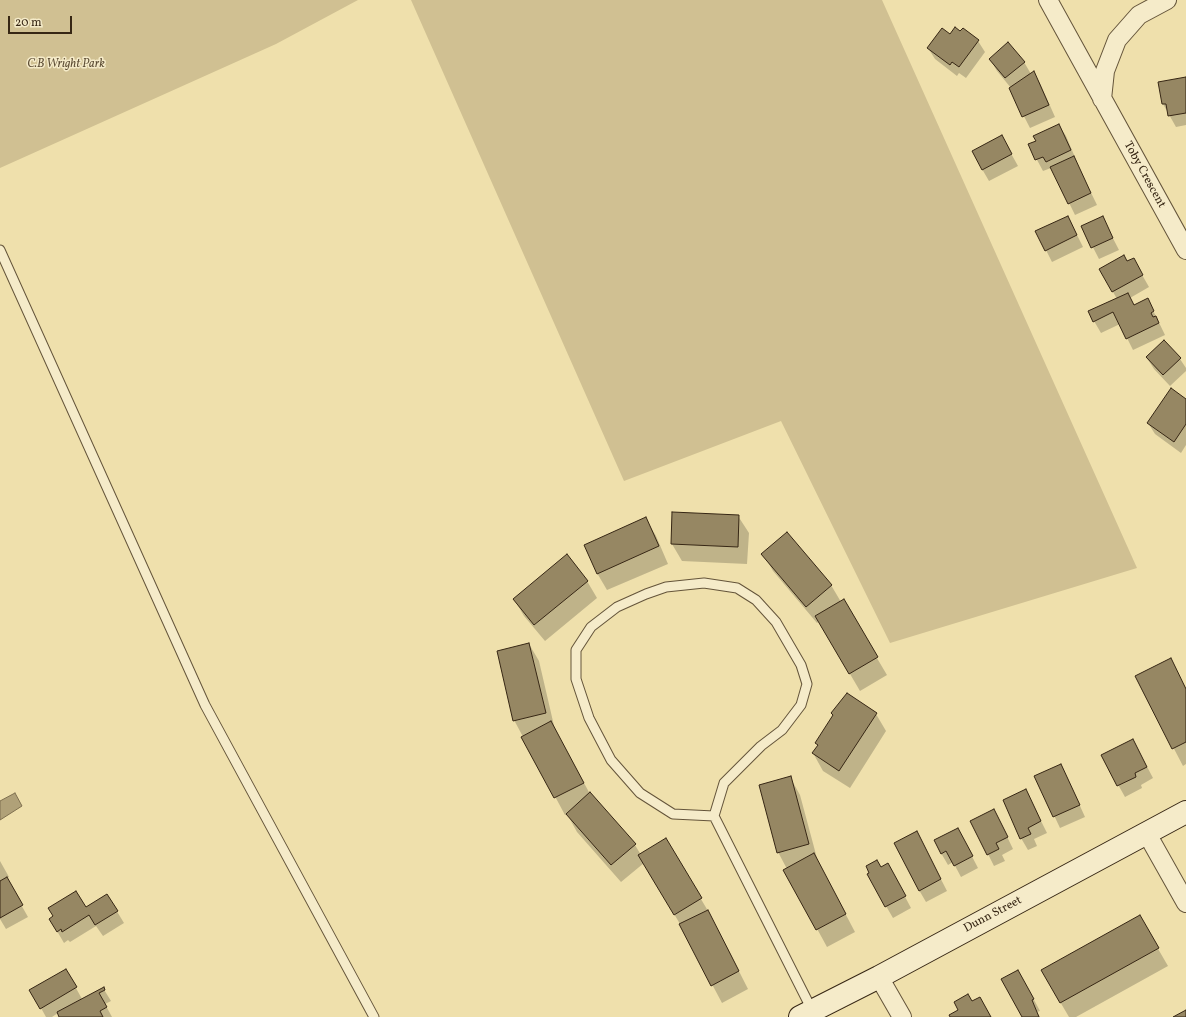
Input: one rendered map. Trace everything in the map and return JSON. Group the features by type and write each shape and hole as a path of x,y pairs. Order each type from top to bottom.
{"street":[{"name":"Toby Crescent","path":"1048,0 1186,250"},
{"path":"1102,99 1105,71 1117,40 1139,15 1167,0"},
{"name":"Dunn Street","path":"806,1014 879,977 1146,832 1186,812"},
{"path":"1146,832 1186,903"},
{"path":"879,977 902,1017"}],"lane":[{"path":"0,250 205,705 374,1017"},
{"path":"714,816 673,814 640,793 611,760 589,718 576,679 576,650 591,628 617,607 666,587 704,583 737,588 756,600 776,622 801,665 807,684 801,705 782,730 761,746 724,783 714,816 806,1014"}],"green space":[{"name":"C.B Wright Park","path":"0,0 358,0 276,44 0,168"},
{"path":"411,0 882,0 1137,568 890,643 781,421 624,481"}],"shaded area":[{"path":"15,793 22,806 0,820 0,801"}],"building":[{"path":"955,27 960,31 963,28 979,40 959,67 952,62 950,65 927,48 942,28 950,34"},
{"path":"1008,42 1025,62 1005,78 989,59"},
{"path":"1034,71 1049,105 1022,117 1009,88"},
{"path":"1186,77 1186,113 1168,116 1166,104 1162,104 1158,82"},
{"path":"1059,124 1071,150 1046,162 1043,157 1035,160 1028,144 1036,141 1033,136"},
{"path":"1002,135 1012,154 982,170 972,151"},
{"path":"1074,156 1091,193 1068,204 1050,167"},
{"path":"1068,216 1077,235 1045,251 1035,231"},
{"path":"1103,216 1113,238 1091,248 1081,226"},
{"path":"1124,255 1127,261 1134,258 1143,275 1112,292 1099,269"},
{"path":"1128,293 1134,305 1148,298 1154,311 1151,313 1153,317 1156,316 1159,323 1126,339 1113,312 1093,322 1088,311"},
{"path":"1164,340 1181,358 1163,375 1146,357"},
{"path":"1171,388 1186,399 1186,424 1174,442 1147,423"},
{"path":"672,512 739,515 738,547 671,544"},
{"path":"646,517 659,546 597,574 584,545"},
{"path":"787,532 832,585 806,607 761,554"},
{"path":"567,554 588,581 534,625 513,599"},
{"path":"844,599 878,657 849,674 815,616"},
{"path":"529,643 546,713 513,721 497,651"},
{"path":"1171,658 1186,689 1186,742 1172,749 1135,676"},
{"path":"847,693 877,713 839,771 812,753 818,745 815,743 833,715 831,713"},
{"path":"551,721 584,783 554,798 521,737"},
{"path":"1133,739 1147,767 1135,773 1136,777 1117,786 1101,755"},
{"path":"1061,764 1080,805 1053,817 1034,776"},
{"path":"791,776 809,844 777,853 759,785"},
{"path":"1026,789 1041,821 1028,828 1031,834 1020,839 1003,800"},
{"path":"590,792 636,844 611,865 566,814"},
{"path":"994,809 1008,837 996,843 999,849 987,855 970,821"},
{"path":"958,828 973,856 954,866 946,851 941,854 934,840"},
{"path":"917,831 941,879 919,891 894,843"},
{"path":"666,838 702,898 674,915 638,855"},
{"path":"814,853 846,914 816,930 783,870"},
{"path":"877,860 881,867 888,863 906,896 885,907 867,874 869,873 866,866"},
{"path":"7,877 23,905 0,918 0,881"},
{"path":"76,891 86,907 107,894 118,911 95,925 89,915 62,932 61,929 57,932 49,919 53,916 48,908"},
{"path":"708,910 739,971 711,986 679,924"},
{"path":"1140,915 1159,948 1060,1003 1041,970"},
{"path":"66,969 77,987 40,1009 29,990"},
{"path":"1018,970 1034,999 1032,1000 1039,1017 1022,1017 1001,979"},
{"path":"104,987 105,990 99,993 107,1007 100,1011 103,1017 59,1017 57,1012"},
{"path":"968,994 972,1001 980,997 991,1017 950,1017 949,1015 958,1010 954,1002"},
{"path":"1186,1010 1186,1017 1173,1017"}]}
